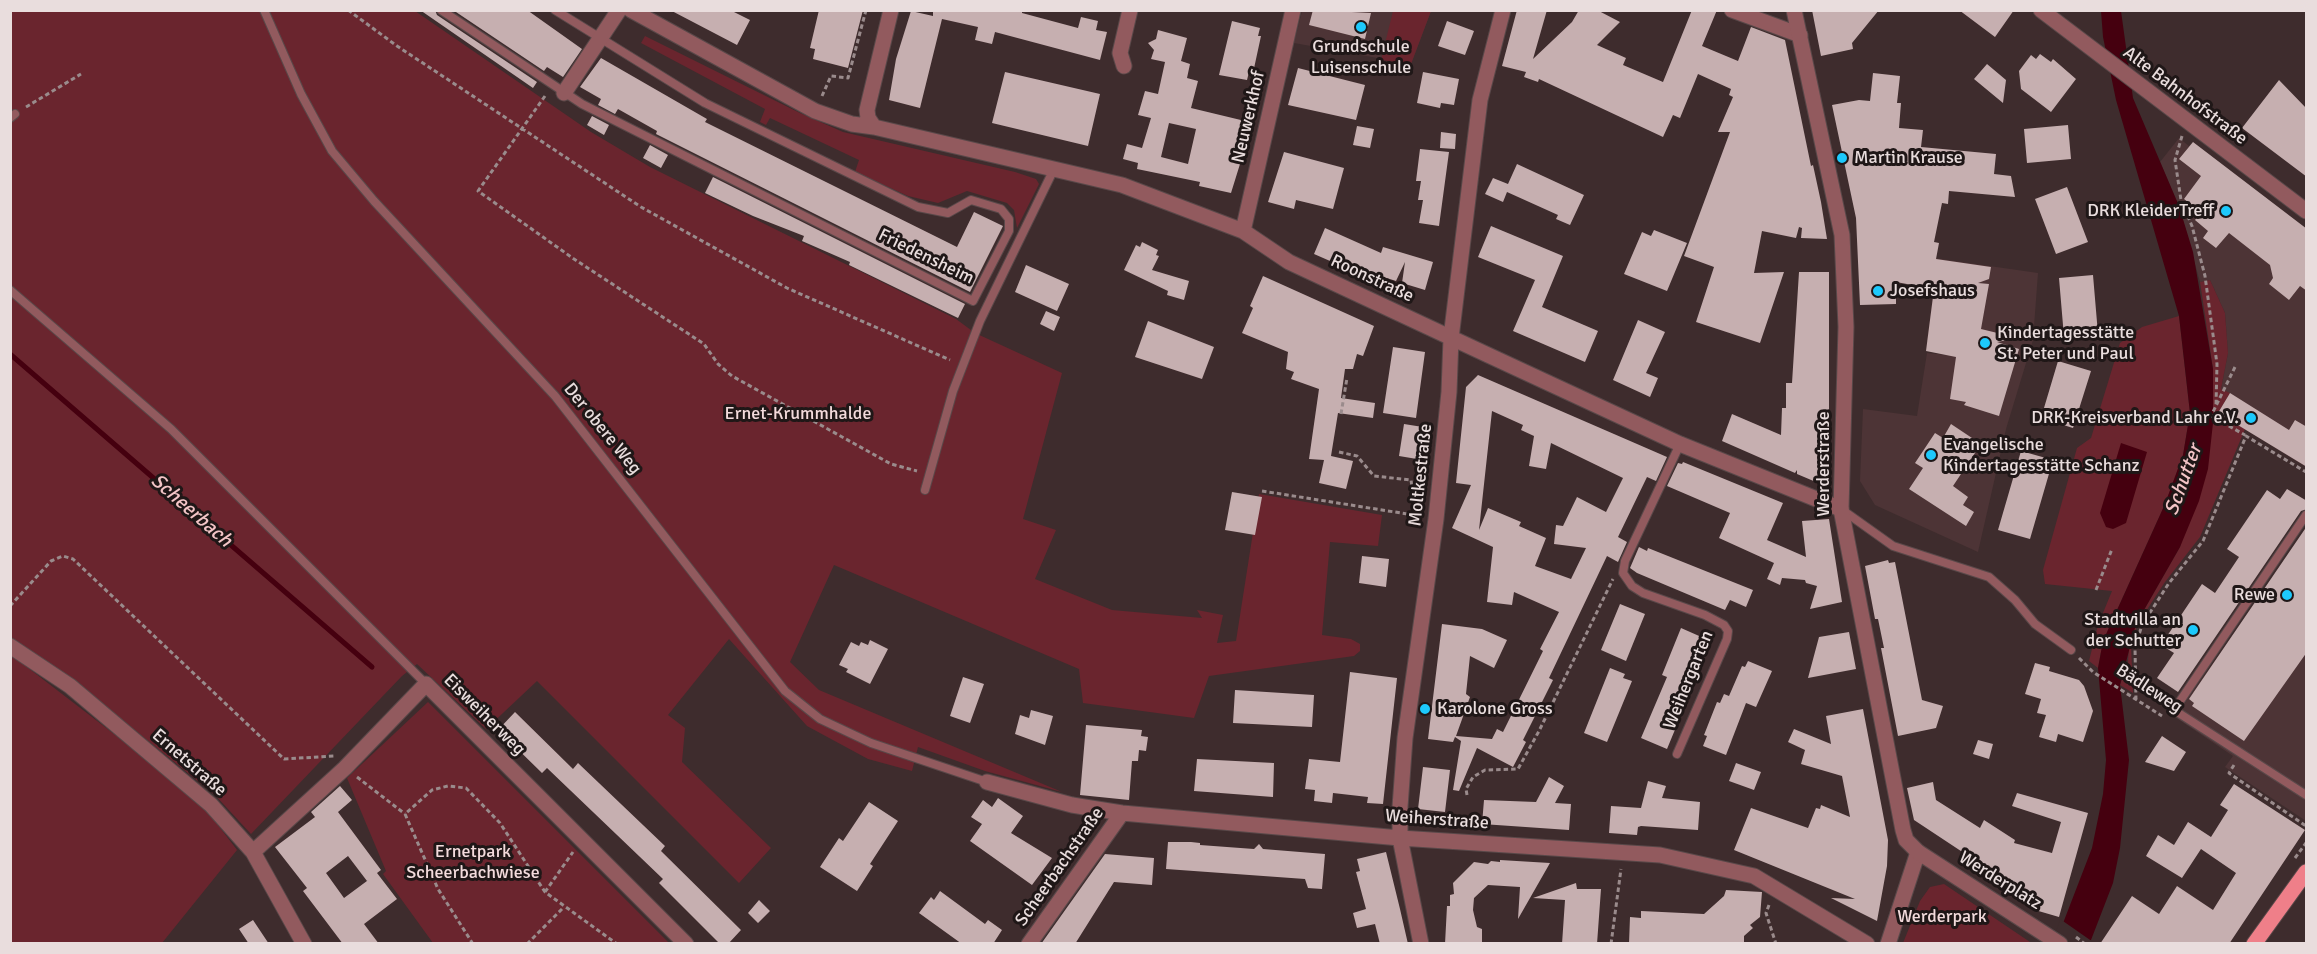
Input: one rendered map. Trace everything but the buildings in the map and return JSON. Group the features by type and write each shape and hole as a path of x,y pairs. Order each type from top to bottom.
{"main road":[{"path":"2254,944 2307,872"}],"street":[{"path":"558,97 619,10"},
{"path":"631,10 815,111 852,124 874,127"},
{"path":"874,127 868,118 867,110 891,10"},
{"path":"1124,66 1120,53 1130,10"},
{"name":"Neuwerkhof","path":"1243,231 1293,10"},
{"name":"Moltkestraße","path":"1421,944 1400,838 1400,807 1406,738 1436,519 1449,392 1451,338 1480,100 1503,10"},
{"path":"1732,10 1800,35"},
{"name":"Werderstraße","path":"1794,10 1842,235 1846,327 1841,509 1903,830 1906,840 1918,852"},
{"name":"Alte Bahnhofstraße","path":"2041,10 2307,211"},
{"name":"Roonstraße","path":"874,127 1142,192 1243,231 1290,262 1451,338 1680,444 1841,509"},
{"name":"Ernetstraße","path":"10,646 70,686 211,805 253,852 304,944"},
{"name":"Eisweiherweg","path":"253,852 345,768 426,684 686,944"},
{"name":"Weiherstraße","path":"987,782 1072,805 1122,813 1400,838 1670,857 1754,876 1867,944"},
{"name":"Scheerbachstraße","path":"1029,944 1122,813"},
{"path":"1888,944 1918,852"},
{"name":"Werderplatz","path":"1918,852 2060,944"}],"lane":[{"name":"Der obere Weg","path":"264,10 301,94 332,151 374,201 555,396 785,691 820,719 871,743 987,782"},
{"name":"Friedensheim","path":"441,10 558,97 973,302 1009,231 1009,219 1001,210 971,200 948,213 918,207 705,103 555,10"},
{"path":"925,490 931,473 932,460 980,321 1053,171"},
{"path":"10,290 171,429 426,684"},
{"path":"1623,573 1625,561 1680,444"},
{"path":"1841,509 1893,546 1989,577 2015,600 2035,624 2071,650"},
{"name":"Bädleweg","path":"2307,516 2174,710 2307,795"},
{"name":"Weihergarten","path":"1623,573 1632,586 1643,593 1705,615 1724,625 1728,631 1727,639 1677,754"}],"path":[{"path":"348,10 520,128 642,207 787,288 963,366"},
{"path":"815,111 831,76 848,78 866,10"},
{"path":"13,116 81,74"},
{"path":"558,97 545,96 520,128 478,191 566,254 704,344 718,364 732,376 891,464 931,473"},
{"path":"2188,123 2181,137 2175,160 2181,200 2192,226 2205,276 2217,364 2216,405"},
{"path":"2235,367 2211,416 2307,472"},
{"path":"1341,414 1347,378"},
{"path":"2136,700 2135,648 2142,625 2169,583 2203,541 2246,436"},
{"path":"1339,452 1357,456 1374,476 1411,480"},
{"path":"1262,491 1406,515"},
{"path":"2096,590 2112,549"},
{"path":"10,606 51,561 63,556 73,560 284,759 334,755 345,768 405,814 438,889 473,944"},
{"path":"1467,795 1466,789 1473,777 1485,770 1518,769 1539,731 1611,579 1623,573"},
{"name":"Bädleweg","path":"2071,650 2097,674 2164,718"},
{"path":"2228,758 2236,762 2229,773 2307,826"},
{"path":"405,814 432,790 448,786 466,788 500,823 545,892 564,907 600,929 617,944"},
{"path":"545,892 582,839"},
{"path":"1611,944 1624,853"},
{"path":"1774,886 1766,913 1776,944"},
{"path":"527,944 564,907"}],"shaded area":[{"name":"Grundschule Luisenschule","path":"1302,11 1431,11 1411,64 1294,43"},
{"path":"2179,138 2189,146 2193,142 2306,229 2306,467 2218,413 2230,394 2221,389 2228,353 2225,313 2210,280 2200,282 2179,206 2160,162"},
{"path":"1920,256 2038,273 2033,340 2006,429 1978,552 1875,505 1860,481 1863,409 1917,416 1927,353 1948,355 1949,345 1927,341 1934,289 1921,287"},
{"path":"2306,532 2306,821 2225,767 2233,756 2175,717"}],"green space":[{"name":"Ernet-Krummhalde","path":"10,11 415,11 591,132 650,167 956,319 975,333 1062,373 1023,519 1056,530 1035,579 1112,610 1202,618 1197,610 1223,615 1217,643 1236,641 1259,494 1382,515 1378,546 1330,542 1322,635 1351,639 1360,644 1360,651 1354,656 1209,676 1194,718 1083,703 1079,669 834,565 790,662 819,690 1062,792 985,771 918,747 912,771 868,759 807,726 729,639 668,715 685,728 682,762 771,848 739,883 537,681 486,729 417,664 402,676 251,834 215,795 74,681 11,638"},
{"path":"1393,11 1431,11 1411,64 1381,60"},
{"path":"645,36 843,132 1015,172 1036,179 1039,184 1017,228 1014,210 1007,203 967,191 938,203 908,196 855,172 859,160 770,118 766,125 760,122 765,109 641,43"},
{"path":"2210,280 2225,313 2228,353 2221,389 2230,393 2218,413 2245,429 2200,537 2165,582 2137,625 2131,645 2133,693 2120,685 2128,662 2129,645 2136,624 2180,547 2213,423 2213,369 2200,282"},
{"path":"2179,316 2190,413 2183,455 2165,504 2103,641 2098,668 2089,661 2098,625 2112,591 2045,584 2043,570 2077,448 2091,438 2120,343 2142,327"},
{"path":"10,654 118,737 208,812 237,850 162,943 11,943"},
{"name":"Ernetpark Scheerbachwiese","path":"428,702 669,943 433,943 383,874 386,871 347,778"},
{"name":"Werderpark","path":"1944,884 2032,943 1903,943 1920,901 1930,887"}],"water":[{"name":"Schutter","path":"2101,11 2121,11 2133,98 2179,206 2193,252 2213,369 2213,423 2208,469 2199,501 2180,547 2136,624 2120,685 2129,760 2120,848 2113,883 2091,940 2055,944 2092,848 2103,794 2106,760 2098,668 2103,641 2165,504 2183,455 2190,413 2179,316 2116,100 2103,37"},
{"path":"2121,443 2147,452 2126,523 2113,529 2106,527 2100,513"}],"pier":[{"path":"2060,919 2093,942 2092,944 2052,944"}],"waterway":[{"name":"Scheerbach","path":"10,354 372,667"}],"place":[{"name":"Grundschule Luisenschule","path":"1361,27"},
{"name":"Martin Krause","path":"1842,158"},
{"name":"DRK KleiderTreff","path":"2226,211"},
{"name":"Josefshaus","path":"1878,291"},
{"name":"Kindertagesstätte St. Peter und Paul","path":"1985,343"},
{"name":"DRK-Kreisverband Lahr e.V.","path":"2251,418"},
{"name":"Evangelische Kindertagesstätte Schanz","path":"1931,455"},
{"name":"Rewe","path":"2287,595"},
{"name":"Stadtvilla an der Schutter","path":"2193,630"},
{"name":"Karolone Gross","path":"1425,709"}]}
